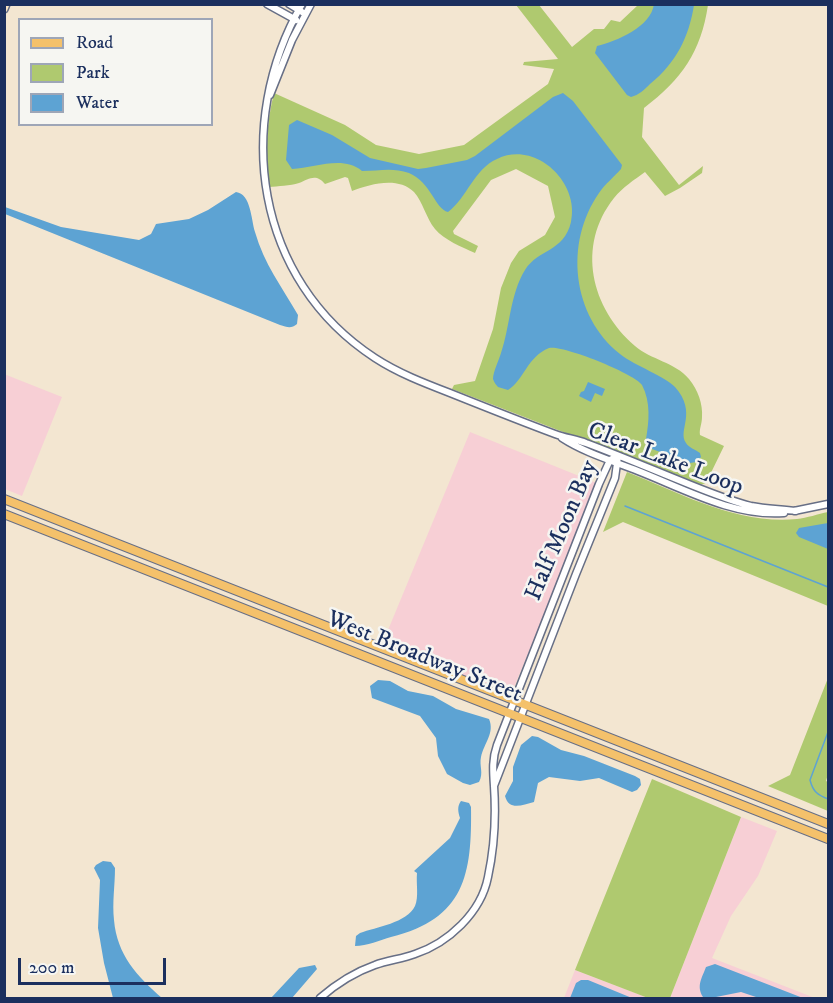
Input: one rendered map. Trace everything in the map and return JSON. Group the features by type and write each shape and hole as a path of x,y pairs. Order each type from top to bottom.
{"main road":[{"path":"4,9 6,4"},
{"name":"West Broadway Street","path":"4,499 828,824"},
{"name":"West Broadway Street","path":"4,514 828,839"},
{"path":"588,728 587,735 590,740 618,756"}],"street":[{"path":"267,4 298,20 302,9 311,4"},
{"path":"289,4 302,9"},
{"name":"Clear Lake Loop","path":"298,20 270,82 262,162 275,227 294,272 321,309 358,346 376,359 415,379 558,436 610,460 618,460"},
{"name":"Clear Lake Loop","path":"558,436 575,439 618,460 727,506 766,513 796,511 828,504"},
{"name":"Half Moon Bay","path":"320,999 352,976 373,965 415,954 441,941 457,929 477,904 488,880 492,850 494,755 533,650 610,460"},
{"name":"Half Moon Bay","path":"494,786 615,478 618,460"},
{"path":"533,650 545,655"}],"shaded area":[{"path":"4,374 62,397 22,496 5,489"},
{"path":"470,432 599,484 512,692 381,647"},
{"path":"741,817 777,831 758,876 731,916 712,958 815,998 670,998"},
{"path":"575,970 648,998 564,998"}],"green space":[{"path":"516,5 539,5 572,47 594,29 604,29 611,20 620,22 638,5 708,5 700,37 688,63 669,86 644,108 642,137 679,185 703,166 702,173 665,196 645,172 621,190 602,217 595,236 592,256 599,295 620,331 641,351 683,373 697,392 702,412 700,435 724,446 706,483 700,485 452,389 454,385 475,381 493,329 501,288 511,263 519,251 545,235 555,217 548,186 516,169 491,180 453,231 454,234 478,246 475,253 443,237 432,225 414,192 400,184 375,184 352,191 348,178 345,177 325,184 319,179 312,178 295,184 269,187 267,140 274,93 345,125 376,145 419,154 464,145 548,84 554,69 523,65 524,62 558,59"},
{"path":"627,472 709,506 753,517 775,520 797,519 828,512 828,606 623,522 603,532"},
{"path":"828,678 828,774 826,781 828,782 828,811 768,786 790,775"},
{"path":"652,779 741,817 670,998 648,998 575,970"}],"water":[{"path":"654,4 694,5 685,39 674,58 646,88 631,97 627,95 595,53 597,46 623,37 640,26 647,20"},
{"path":"563,93 573,101 622,165 599,193 588,213 581,234 578,278 583,300 604,338 620,354 670,383 682,396 686,413 684,438 689,446 700,453 701,457 696,462 690,463 652,449 646,439 648,405 642,385 627,374 598,361 568,351 549,348 536,357 508,390 498,387 494,381 494,373 520,279 530,263 563,239 571,222 572,207 569,193 562,180 540,160 526,155 512,155 497,159 476,176 455,206 448,212 443,210 423,182 403,171 362,171 354,166 338,163 292,169 286,160 289,125 297,120 332,135 370,158 418,169 467,160 553,97"},
{"path":"236,192 245,197 248,202 263,255 298,315 297,324 293,327 280,325 5,214 5,207 61,227 139,240 151,234 156,224 189,219"},
{"path":"588,382 605,389 602,396 595,393 591,402 579,396"},
{"path":"828,523 828,549 799,537 796,533 799,528"},
{"path":"378,680 390,681 408,691 433,696 456,709 489,719 491,729 482,752 479,782 470,785 447,774 438,756 436,738 420,716 372,698 370,686"},
{"path":"532,736 561,750 584,756 635,776 640,779 641,785 632,792 599,778 580,781 549,777 538,783 534,802 521,805 510,804 505,796 513,781 513,767 521,745"},
{"path":"461,801 469,803 471,807 469,853 466,873 449,906 435,919 416,929 369,944 355,946 356,936 360,933 390,924 411,912 417,899 417,873 414,871 450,838 460,818 458,809"},
{"path":"103,861 111,862 115,868 113,914 119,944 137,973 162,998 113,998 98,928 100,880 94,868"},
{"path":"715,964 803,998 759,998 741,992 711,998 703,997 700,989 701,978 706,967"},
{"path":"315,965 317,969 292,998 271,998 299,968"},
{"path":"588,980 632,998 570,998 576,983"}],"waterway":[{"path":"625,506 828,587"},
{"path":"828,732 810,780 816,792 828,799"}]}
